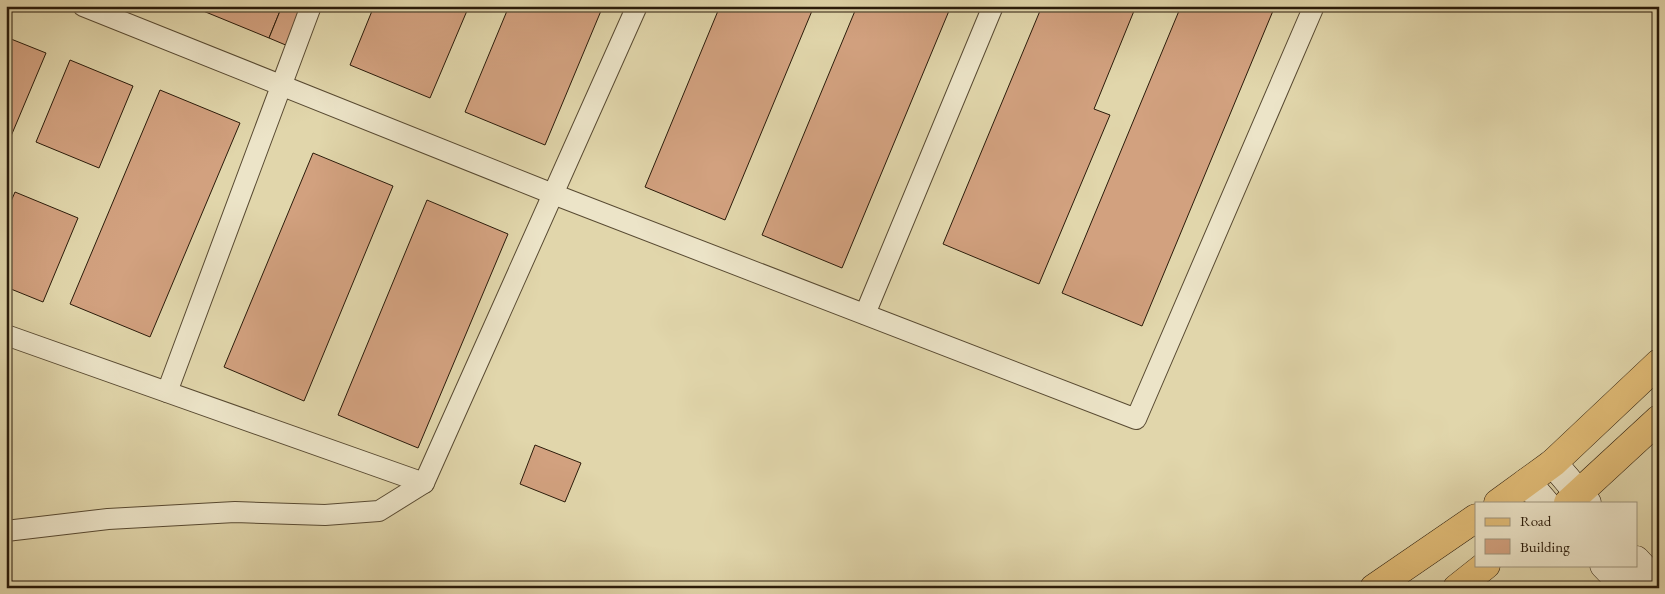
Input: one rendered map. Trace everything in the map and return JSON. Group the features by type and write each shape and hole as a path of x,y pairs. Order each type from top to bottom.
{"main road":[{"path":"1499,502 1553,463 1659,363"},
{"path":"1578,500 1659,419"},
{"path":"1374,588 1475,519"},
{"path":"1457,588 1485,566"}],"street":[{"path":"83,6 553,194 1136,419 1314,6"},
{"path":"166,392 311,6"},
{"path":"6,531 108,519 235,512 325,515 379,511 424,483 637,6"},
{"path":"865,314 993,6"},
{"path":"6,335 424,483"},
{"path":"1553,463 1578,500"},
{"path":"1527,482 1544,502"},
{"path":"1638,562 1659,586"},
{"path":"1605,566 1626,588"}],"building":[{"path":"191,6 282,6 269,38"},
{"path":"282,6 304,6 288,46 269,38"},
{"path":"374,6 469,6 430,98 350,65"},
{"path":"509,6 603,6 545,145 465,112"},
{"path":"720,6 814,6 725,220 645,187"},
{"path":"857,6 951,6 842,268 762,235"},
{"path":"1042,6 1136,6 1094,109 1110,115 1039,284 943,244"},
{"path":"1181,6 1275,6 1142,326 1062,293"},
{"path":"6,37 46,53 6,148"},
{"path":"70,60 133,86 99,168 36,142"},
{"path":"160,90 240,123 150,337 70,304"},
{"path":"313,153 393,186 304,401 224,367"},
{"path":"15,192 78,218 43,302 6,287 6,213"},
{"path":"427,200 508,234 418,448 338,415"},
{"path":"535,445 581,463 565,502 520,484"}]}
